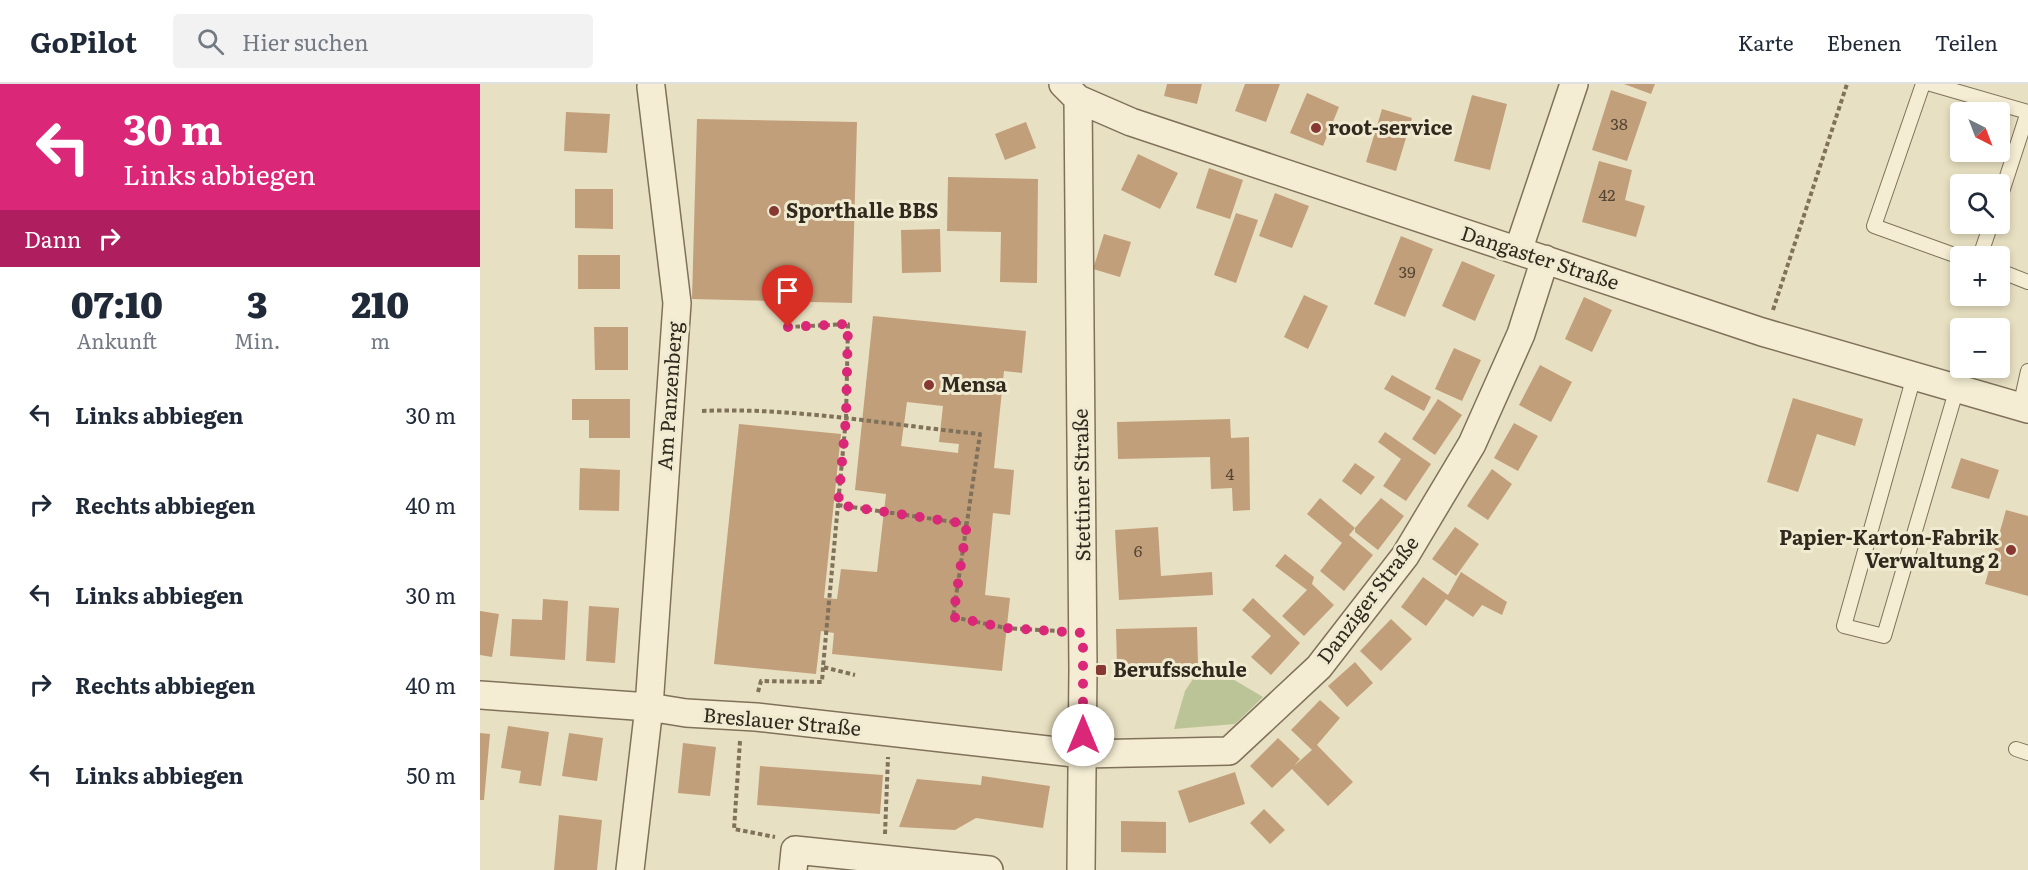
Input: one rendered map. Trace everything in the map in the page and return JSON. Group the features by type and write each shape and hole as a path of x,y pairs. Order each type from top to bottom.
{"street":[{"path":"1518,251 1574,84"},
{"name":"Am Panzenberg","path":"630,870 649,707 677,303 654,86"},
{"name":"Dangaster Straße","path":"1071,92 1131,122 1518,251 1770,334 2024,408"},
{"name":"Stettiner Straße","path":"1071,92 1083,633 1081,870"},
{"name":"Danziger Straße","path":"1083,754 1229,751 1319,667 1405,556 1472,444 1521,334 1545,259"},
{"name":"Breslauer Straße","path":"480,695 742,716 1083,754"},
{"path":"794,860 898,863 989,870"}],"lane":[{"path":"1923,84 1874,226 1950,253"},
{"path":"1931,84 2028,112 2008,174"},
{"path":"2010,275 2028,282"},
{"path":"2024,408 2028,371"},
{"path":"1914,376 1844,626 1884,636 1957,388"}],"path":[{"path":"1770,334 1773,311 1847,84"},
{"path":"758,692 760,681 822,682 846,418 848,324 788,327"},
{"path":"702,411 846,418 980,434 953,617 1006,628 1083,633"},
{"path":"838,505 967,524"},
{"path":"823,667 855,675"},
{"path":"742,716 734,829 795,841 794,860"},
{"path":"890,733 898,863"}],"green space":[{"path":"1204,662 1263,697 1235,724 1174,729 1185,691"}],"building":[{"path":"1167,84 1202,84 1197,104 1164,96"},
{"path":"1245,84 1280,84 1266,122 1235,111"},
{"path":"1624,84 1655,84 1651,94"},
{"path":"1611,90 1647,102 1627,161 1592,150"},
{"path":"1307,93 1339,107 1323,146 1290,133"},
{"path":"1472,95 1507,104 1490,170 1454,161"},
{"path":"1382,109 1412,118 1396,171 1366,162"},
{"path":"566,112 610,114 607,153 564,151"},
{"name":"Sporthalle BBS","path":"697,119 857,122 852,303 692,299"},
{"path":"1026,122 1036,148 1005,160 995,134"},
{"path":"1138,154 1178,173 1160,209 1121,190"},
{"path":"1599,161 1632,170 1625,200 1645,206 1636,237 1582,222"},
{"path":"1209,168 1243,180 1230,219 1196,208"},
{"path":"948,177 1038,179 1037,283 1000,282 1001,232 947,231"},
{"path":"575,189 613,189 613,229 575,228"},
{"path":"1275,193 1309,206 1292,248 1259,236"},
{"path":"1236,213 1258,220 1236,283 1214,275"},
{"path":"940,229 941,272 902,273 901,230"},
{"path":"1104,234 1131,242 1120,277 1093,269"},
{"path":"1401,236 1433,249 1405,317 1374,304"},
{"path":"578,255 620,255 620,289 578,289"},
{"path":"1462,261 1495,275 1475,321 1442,306"},
{"path":"1304,295 1328,306 1308,349 1284,337"},
{"path":"1584,297 1612,310 1592,352 1565,339"},
{"path":"873,316 1026,331 1022,373 1004,371 994,468 1014,470 1010,515 993,513 985,595 1010,598 1002,671 832,654 834,633 821,631 816,674 714,664 739,424 841,434 824,598 837,599 841,569 877,572 886,494 855,490","holes":["907,402 943,406 939,442 959,444 958,453 901,446"]},
{"path":"594,327 628,327 628,370 595,370"},
{"path":"1454,348 1481,360 1462,401 1435,389"},
{"path":"1540,365 1572,382 1551,422 1519,405"},
{"path":"1392,375 1431,397 1424,411 1384,389"},
{"path":"1793,398 1863,419 1855,446 1817,434 1798,492 1767,482"},
{"path":"572,399 630,399 630,438 589,438 589,420 572,420"},
{"path":"1438,399 1462,415 1435,455 1412,439"},
{"path":"1230,419 1231,438 1249,437 1250,510 1233,511 1232,488 1211,489 1210,457 1118,459 1117,422"},
{"path":"1514,423 1538,436 1518,471 1494,458"},
{"path":"1385,432 1431,464 1406,501 1383,486 1401,459 1378,442"},
{"path":"1961,458 1999,470 1989,499 1951,488"},
{"path":"1355,463 1375,477 1361,495 1342,481"},
{"path":"580,468 620,470 619,511 579,510"},
{"path":"1492,469 1512,484 1488,520 1467,506"},
{"path":"1320,498 1355,528 1349,535 1373,555 1344,591 1320,571 1342,543 1307,514"},
{"path":"1381,498 1404,516 1378,550 1355,532 1355,528"},
{"name":"Papier-Karton-Fabrik Verwaltung 2","path":"2006,510 2028,516 2028,596 1985,584"},
{"path":"1158,527 1161,576 1212,572 1213,595 1119,600 1115,530"},
{"path":"1455,527 1479,544 1456,576 1432,559"},
{"path":"1285,554 1314,577 1312,584 1334,605 1304,636 1282,616 1307,590 1275,566"},
{"path":"1461,572 1507,602 1502,615 1482,605 1473,617 1446,599 1426,626 1401,607 1423,577 1448,595"},
{"path":"1253,598 1300,643 1271,675 1251,657 1271,636 1242,610"},
{"path":"543,599 568,601 565,660 510,656 512,619 542,620"},
{"path":"589,606 619,608 615,663 586,661"},
{"path":"480,611 499,614 492,657 480,655"},
{"path":"1391,619 1412,639 1381,671 1360,651"},
{"path":"1197,627 1198,664 1117,666 1116,629"},
{"path":"1355,662 1373,683 1347,707 1328,686"},
{"path":"1320,700 1340,718 1317,745 1353,782 1328,806 1292,769 1272,788 1250,766 1278,738 1300,759 1294,766 1312,750 1291,730"},
{"path":"508,726 549,732 541,786 519,783 521,771 501,768"},
{"path":"480,733 490,734 484,800 480,800"},
{"path":"569,733 603,738 597,781 562,776"},
{"path":"683,743 716,747 710,796 678,793"},
{"path":"760,766 883,775 880,814 757,805"},
{"path":"1235,772 1245,804 1189,823 1178,791"},
{"path":"982,776 1050,786 1043,828 976,818 955,830 899,827 917,779 981,785"},
{"path":"1264,809 1285,830 1270,844 1250,823"},
{"path":"559,815 602,820 597,870 554,870"},
{"path":"1121,821 1166,822 1166,853 1121,852"}],"place":[{"name":"root-service","path":"1316,128"},
{"name":"Sporthalle BBS","path":"774,211"},
{"name":"Mensa","path":"929,385"},
{"name":"Papier-Karton-Fabrik Verwaltung 2","path":"2011,550"},
{"name":"Berufsschule","path":"1101,670"}],"route":[{"path":"788,327 848,324 846,418 838,505 967,524 953,617 1006,628 1083,633 1083,735"}]}
